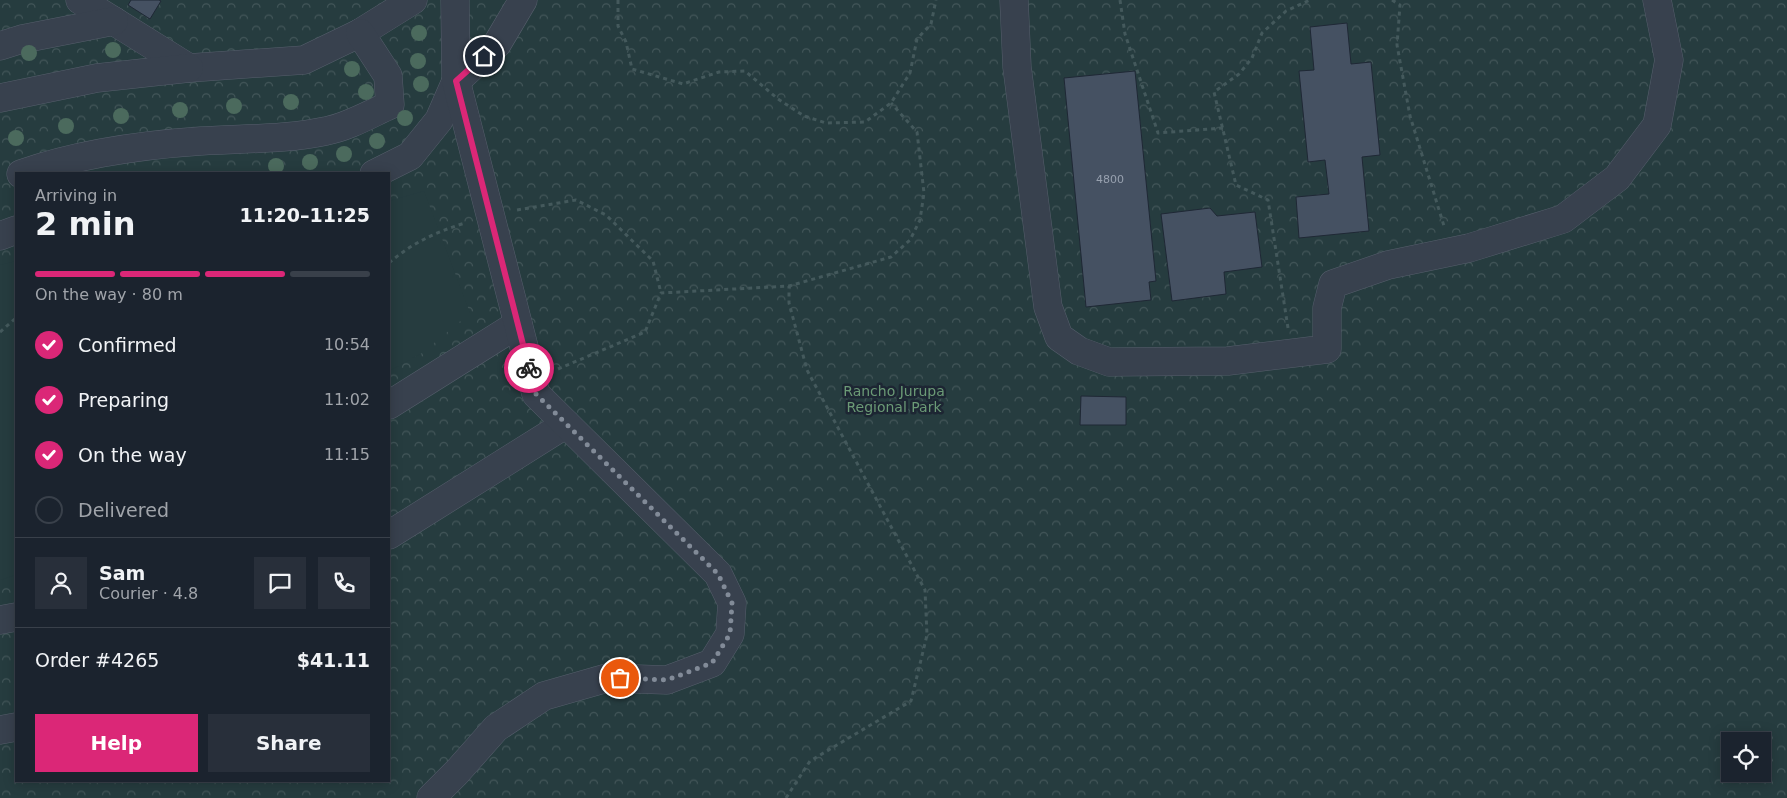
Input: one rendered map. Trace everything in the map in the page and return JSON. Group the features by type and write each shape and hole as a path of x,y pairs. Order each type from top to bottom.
{"lane":[{"path":"80,0 189,68"},
{"path":"0,98 97,78 189,68 304,60 360,33 413,0"},
{"path":"430,798 457,772 496,728 544,696 607,678 667,680 712,663 730,634 732,603 718,574 536,394 456,81 455,0"},
{"path":"378,172 410,156 439,120 456,81 497,44 523,0"},
{"path":"1014,0 1017,67 1048,307 1059,337 1079,351 1109,362 1228,361 1327,349 1327,308 1333,284 1388,265 1452,252 1563,219 1617,178 1657,125 1669,60 1657,0"},
{"path":"0,46 22,39 114,21"},
{"path":"26,172 39,167 130,149 201,141 272,140 328,131 390,105 388,76 360,33"},
{"path":"0,181 15,175"},
{"path":"0,236 15,230"},
{"path":"390,404 518,324"},
{"path":"390,534 566,424"},
{"path":"0,620 15,617"},
{"path":"0,730 15,727"}],"path":[{"path":"618,0 618,26 626,42 632,69 683,84 719,72 745,71 771,94 804,116 826,122 865,122 891,103 910,73 917,39 931,24 936,0"},
{"path":"1120,0 1125,34 1158,133 1223,128"},
{"path":"1292,353 1268,200 1236,186 1214,92 1239,74 1252,58 1262,33 1286,11 1310,0"},
{"path":"1392,0 1400,5 1397,46 1410,116 1452,252"},
{"path":"661,293 789,286 891,257 910,240 920,220 924,193 921,152 917,132 891,103"},
{"path":"390,262 408,246 490,214 576,200 606,215 654,261 661,293 645,332 532,380"},
{"path":"786,798 810,761 911,701 927,635 925,590 807,370 788,303 789,286"},
{"path":"0,332 15,319"}],"green space":[{"name":"Rancho Jurupa Regional Park","path":"0,0 1787,0 1787,798 0,798"},
{"path":"424,191 470,313 422,353 390,370 390,201"},
{"path":"15,261 15,575 0,580 0,265"}],"building":[{"path":"131,0 161,1 150,19 128,5"},
{"path":"1347,23 1351,64 1371,62 1380,155 1362,157 1369,231 1299,238 1296,197 1329,194 1325,160 1308,162 1299,71 1314,70 1310,27"},
{"path":"1135,71 1156,281 1149,282 1151,300 1086,307 1064,78"},
{"path":"1210,208 1217,216 1255,212 1262,267 1224,272 1226,294 1172,301 1161,214"},
{"path":"1081,396 1126,397 1126,425 1080,425"}],"way so far":[{"path":"529,368 536,394 718,574 732,603 730,634 712,663 667,680 620,678"}],"route":[{"path":"484,56 456,81 529,368"}]}
